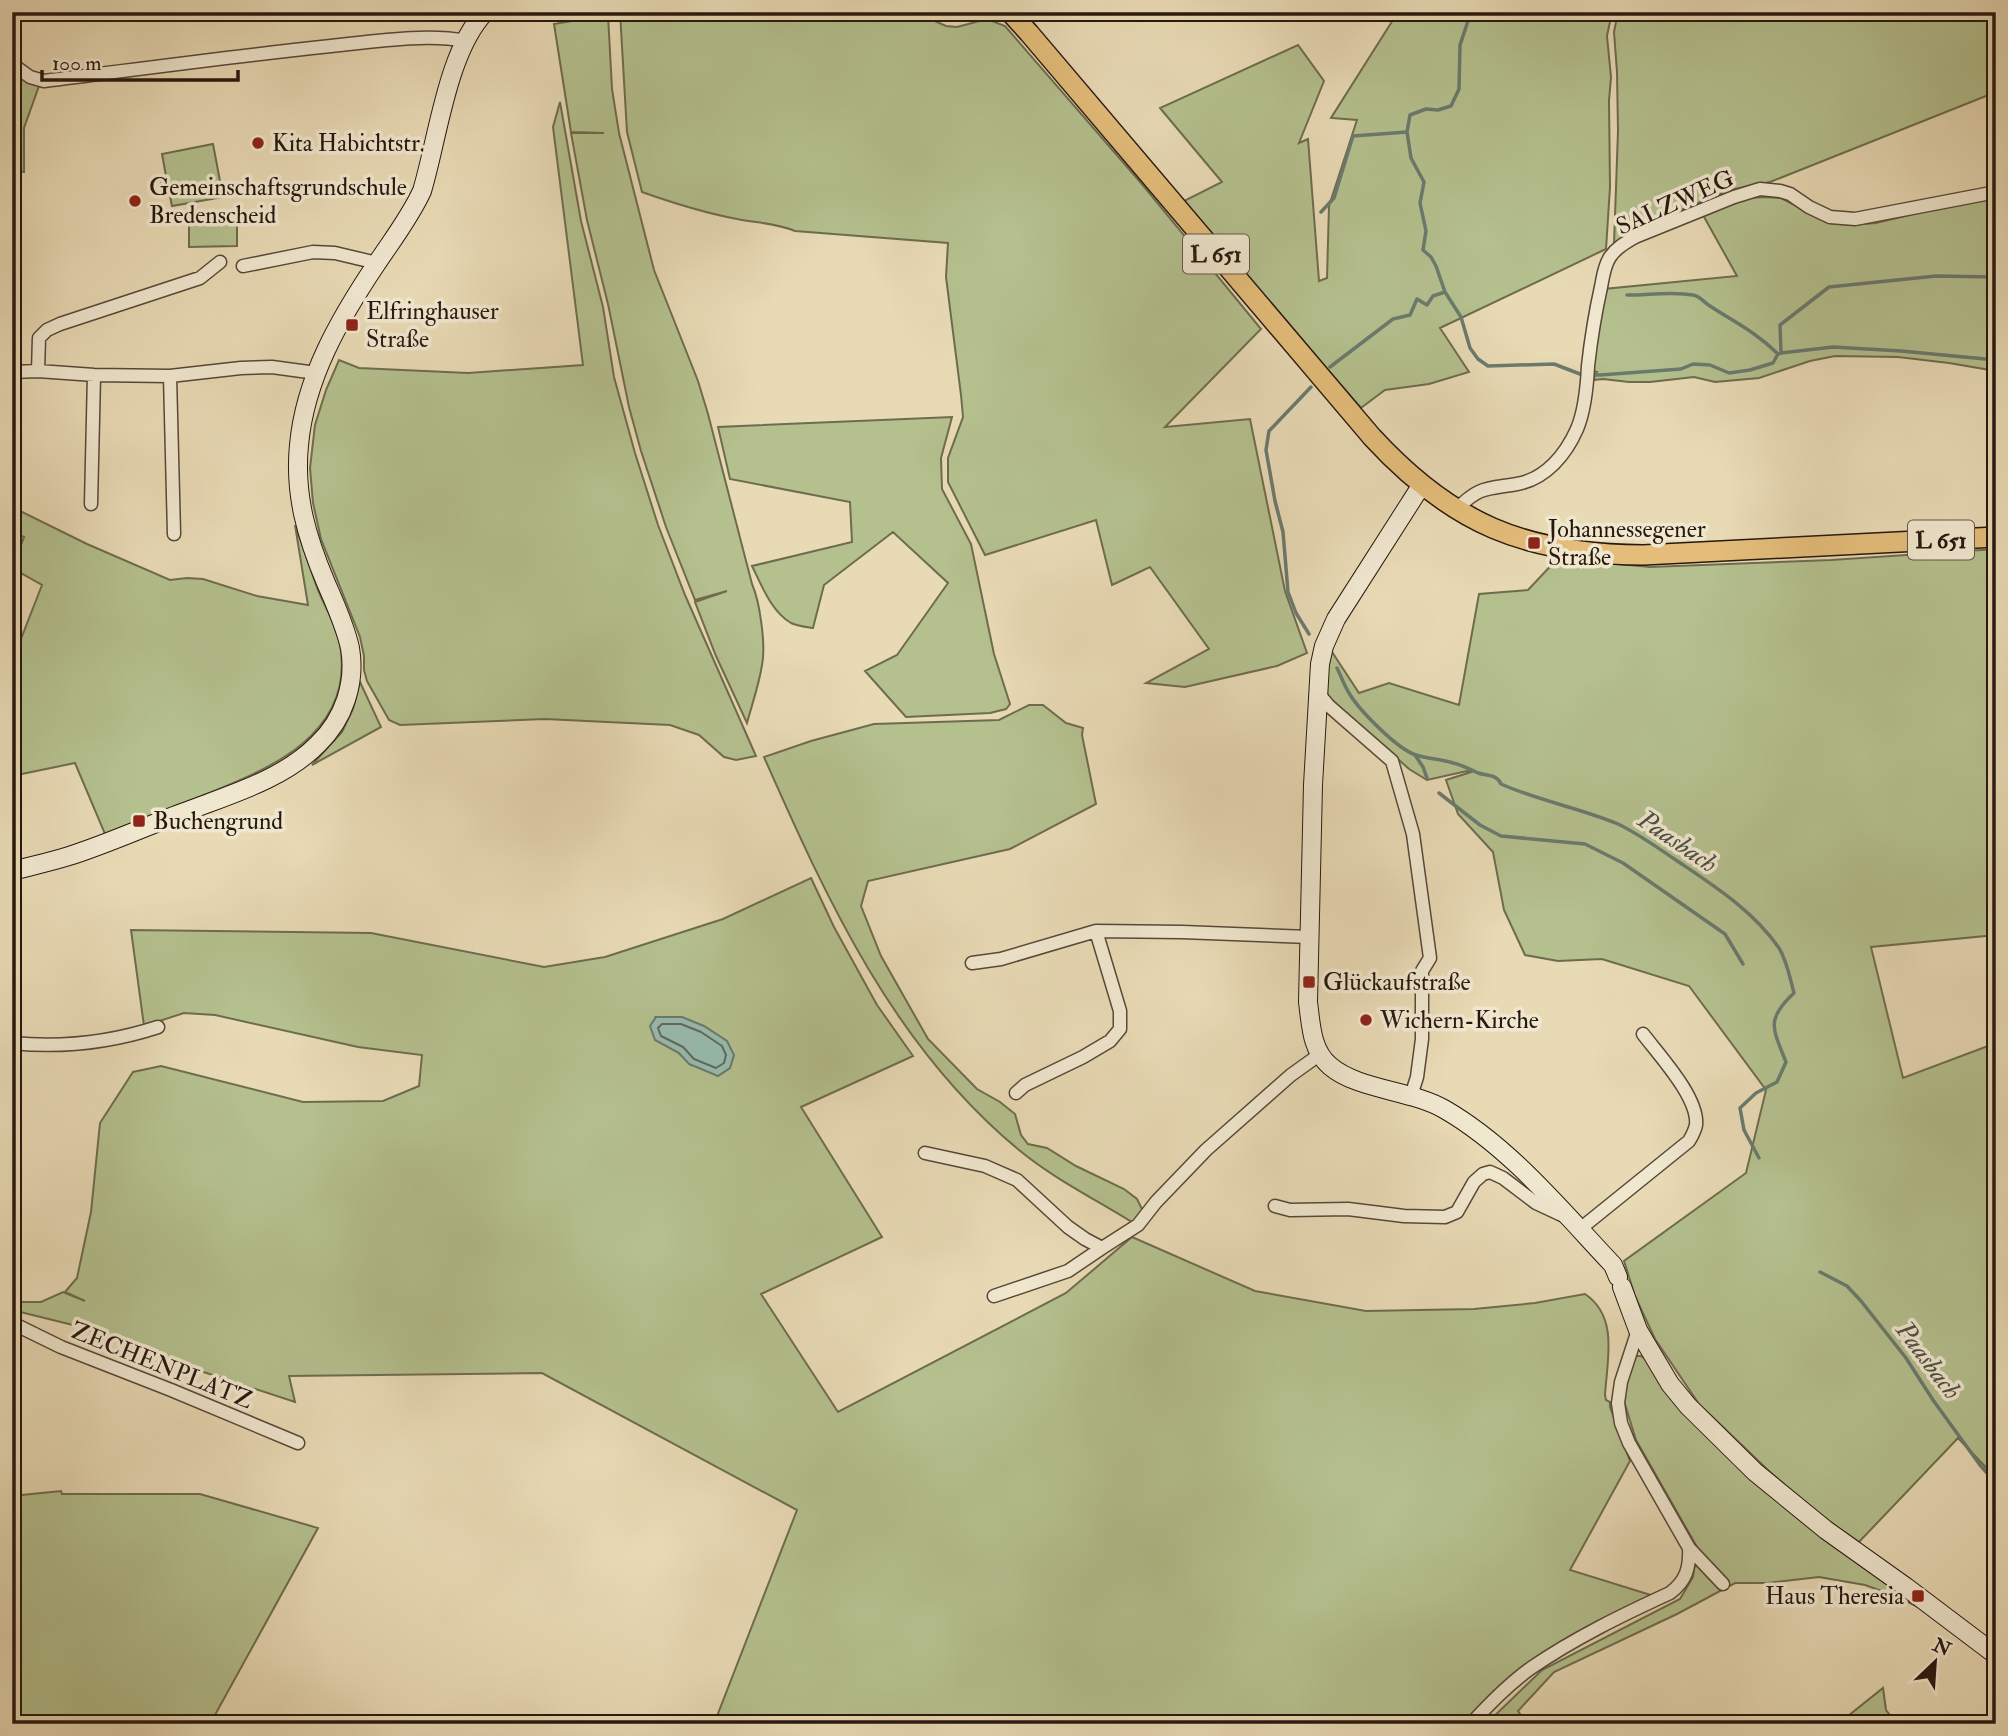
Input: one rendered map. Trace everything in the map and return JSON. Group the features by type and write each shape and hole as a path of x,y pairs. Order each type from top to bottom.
{"main road":[{"name":"L 651","path":"1010,12 1363,427 1421,486 1456,510 1507,535 1534,543 1584,553 1614,555 1996,537"}],"street":[{"path":"12,870 68,857 266,779 318,744 335,722 346,700 352,667 342,620 310,542 301,512 297,464 302,420 316,373 337,329 403,226 422,191 449,85 465,41 485,12"},
{"path":"12,64 30,77 44,81 360,43 446,37 465,41"},
{"name":"SALZWEG","path":"1456,510 1469,496 1483,489 1520,484 1544,472 1558,461 1571,444 1579,425 1587,385 1595,309 1606,264 1614,251 1635,237 1760,189 1790,194 1819,212 1843,219 1996,192"},
{"path":"243,265 313,252 335,253 377,263"},
{"path":"38,371 39,338 47,330 105,308 200,278 220,262"},
{"path":"12,372 170,376 272,367 316,373"},
{"path":"91,504 94,375"},
{"path":"170,376 174,534"},
{"path":"1421,486 1336,619 1321,658 1312,785 1308,1002 1312,1032 1319,1055 1329,1066 1346,1077 1443,1108 1490,1140 1613,1265 1638,1330 1670,1384 1688,1406 1755,1472 1826,1530 1996,1655"},
{"path":"1319,694 1392,761 1413,834 1430,958 1422,971 1422,1039 1417,1077 1411,1096"},
{"path":"972,963 1001,959 1096,931 1309,937"},
{"path":"1016,1093 1025,1085 1111,1041 1120,1029 1120,1011 1096,931"},
{"path":"12,1043 56,1045 134,1035 158,1027"},
{"path":"1574,1224 1689,1141 1696,1127 1695,1110 1678,1079 1643,1034"},
{"path":"994,1296 1068,1271 1138,1225 1163,1194 1206,1150 1291,1075 1319,1055"},
{"path":"925,1153 985,1166 1017,1180 1068,1227 1102,1248"},
{"path":"1275,1206 1290,1210 1348,1209 1404,1216 1446,1217 1457,1212 1474,1182 1490,1172 1503,1178 1536,1203 1574,1224"},
{"name":"ZECHENPLATZ","path":"12,1323 61,1347 298,1443"},
{"path":"1638,1330 1621,1382 1618,1403 1622,1423 1629,1443 1689,1548 1723,1584"},
{"path":"1471,1724 1530,1669 1602,1625 1680,1585 1690,1561 1689,1548"}],"green space":[{"path":"620,12 923,12 932,20 946,26 957,27 987,19 1005,26 1141,183 1261,329 1165,427 1250,419 1285,591 1307,653 1277,666 1185,687 1146,683 1209,649 1150,567 1112,585 1096,520 985,555 948,482 948,458 963,417 946,277 948,243 795,231 713,214 642,192 627,132"},
{"path":"1398,12 1612,12 1607,36 1611,77 1610,187 1606,249 1440,328 1469,372 1429,384 1385,390 1361,408 1182,202 1222,182 1160,108 1298,45 1324,81 1299,143 1308,139 1319,281 1327,278 1329,206 1357,120 1331,118"},
{"path":"1618,12 1996,12 1996,92 1770,182 1730,190 1634,229 1614,244 1618,131 1614,32"},
{"path":"608,15 612,89 619,133 654,270 698,381 758,602 763,657 747,723 695,602 727,591 695,600 666,527 629,407 587,220 571,133 604,133 571,132 554,24"},
{"path":"13,68 39,86 24,128 24,172 12,171"},
{"path":"560,102 581,221 603,307 614,377 635,453 658,525 685,595 756,756 736,760 724,757 699,735 670,725 545,719 400,725 389,720 367,681 360,637 321,539 313,503 310,468 315,425 339,360 359,368 468,373 583,365 553,127"},
{"path":"213,144 223,197 172,206 168,186 162,187 160,177 166,176 162,154"},
{"path":"1996,197 1996,371 1898,357 1835,356 1810,361 1759,378 1715,382 1694,377 1650,382 1593,380 1597,372 1593,371 1604,289 1737,276 1703,215 1748,198 1781,198 1828,222 1852,225 1876,223"},
{"path":"237,219 237,246 189,247 189,221"},
{"path":"952,417 941,458 942,489 971,544 994,654 1010,704 1006,709 990,713 906,717 865,671 897,655 948,583 893,532 824,585 813,628 791,623 773,605 752,566 852,542 850,502 730,479 718,427"},
{"path":"12,507 87,544 170,580 203,579 257,596 308,605 295,525 340,644 341,676 334,703 320,726 301,745 252,775 105,834 75,763 12,776 12,662 42,585 12,568 24,537 12,532"},
{"path":"1996,549 1996,935 1871,947 1903,1078 1996,1043 1996,1478 1958,1438 1859,1542 1820,1515 1770,1472 1699,1404 1655,1339 1635,1296 1624,1261 1746,1173 1766,1090 1689,986 1602,959 1558,961 1525,955 1504,910 1493,852 1458,814 1446,780 1471,772 1427,780 1409,769 1325,694 1323,659 1332,652 1359,693 1389,683 1459,705 1479,594 1528,590 1558,558 1650,567 1831,560"},
{"path":"360,682 381,727 312,765 342,732 353,709"},
{"path":"1029,705 1043,705 1066,723 1083,728 1082,735 1096,804 1010,849 868,881 861,906 881,956 928,1039 977,1089 1015,1114 1021,1135 1028,1144 1047,1148 1076,1166 1124,1189 1137,1199 1144,1213 1135,1224 1032,1161 975,1109 935,1066 900,1019 840,918 764,757 874,724 999,720"},
{"path":"811,878 834,927 877,1005 913,1056 801,1107 882,1237 761,1294 838,1412 1066,1293 1132,1237 1255,1291 1366,1311 1474,1309 1535,1303 1585,1294 1596,1304 1607,1327 1609,1354 1605,1395 1610,1402 1630,1461 1570,1570 1654,1596 1534,1659 1467,1724 714,1724 797,1510 542,1373 289,1376 295,1402 179,1364 81,1327 12,1310 12,1302 41,1302 63,1292 85,1301 65,1292 77,1278 91,1212 100,1123 133,1072 161,1066 303,1102 383,1101 419,1086 422,1055 358,1047 215,1015 184,1013 144,1026 131,930 371,933 544,967 605,957 723,919","holes":["656,1017 682,1017 690,1064 679,1053"]},
{"path":"1635,1356 1647,1360 1676,1403 1927,1611 1865,1585 1819,1577 1767,1583 1735,1583 1677,1614 1554,1672 1518,1711 1527,1724 1486,1724 1542,1670 1680,1599 1693,1577 1697,1547 1636,1440 1624,1401"},
{"path":"61,1491 62,1494 200,1494 318,1528 210,1724 12,1724 12,1496"},
{"path":"1883,1688 1886,1710 1897,1724 1838,1724"}],"water":[{"path":"656,1017 682,1017 704,1026 727,1041 734,1055 730,1068 718,1076 689,1064 679,1053 655,1040 650,1026"}],"waterway":[{"path":"1471,12 1460,45 1459,89 1451,106 1438,110 1426,109 1410,115 1407,132 1411,158 1424,182 1420,203 1426,231 1423,250 1431,257 1445,292 1461,317 1470,348 1478,359 1488,366 1554,364 1580,374 1600,375 1681,369 1693,364 1710,365 1729,373 1773,363 1781,353 1833,347 1996,360"},
{"path":"1321,212 1334,198 1353,136 1407,132"},
{"path":"1781,352 1780,325 1829,287 1936,276 1996,277"},
{"name":"Paasbach","path":"1330,367 1393,319 1410,315 1417,299 1427,305 1433,296 1445,292"},
{"path":"1627,295 1669,293 1699,297 1778,354"},
{"name":"Paasbach","path":"1309,634 1296,613 1288,592 1283,532 1266,450 1269,431 1311,387"},
{"name":"Paasbach","path":"1337,668 1347,690 1361,709 1389,737 1408,751 1466,767 1497,778 1501,784 1515,790 1604,818 1625,828 1716,888 1744,909 1768,934 1784,958 1794,993 1775,1018 1775,1033 1786,1062 1777,1082 1756,1093 1740,1108 1744,1130 1759,1158"},
{"path":"1415,755 1427,778"},
{"path":"1439,793 1480,825 1501,836 1585,844 1623,863 1725,934 1743,964"},
{"name":"Paasbach","path":"1820,1272 1847,1286 1861,1301 1906,1358 1933,1400 1996,1483"}],"place":[{"name":"Kita Habichtstr.","path":"258,143"},
{"name":"Gemeinschaftsgrundschule Bredenscheid","path":"135,201"},
{"name":"Elfringhauser Straße","path":"352,325"},
{"name":"Johannessegener Straße","path":"1534,543"},
{"name":"Buchengrund","path":"139,821"},
{"name":"Glückaufstraße","path":"1309,982"},
{"name":"Wichern-Kirche","path":"1366,1020"},
{"name":"Haus Theresia","path":"1918,1596"}]}
